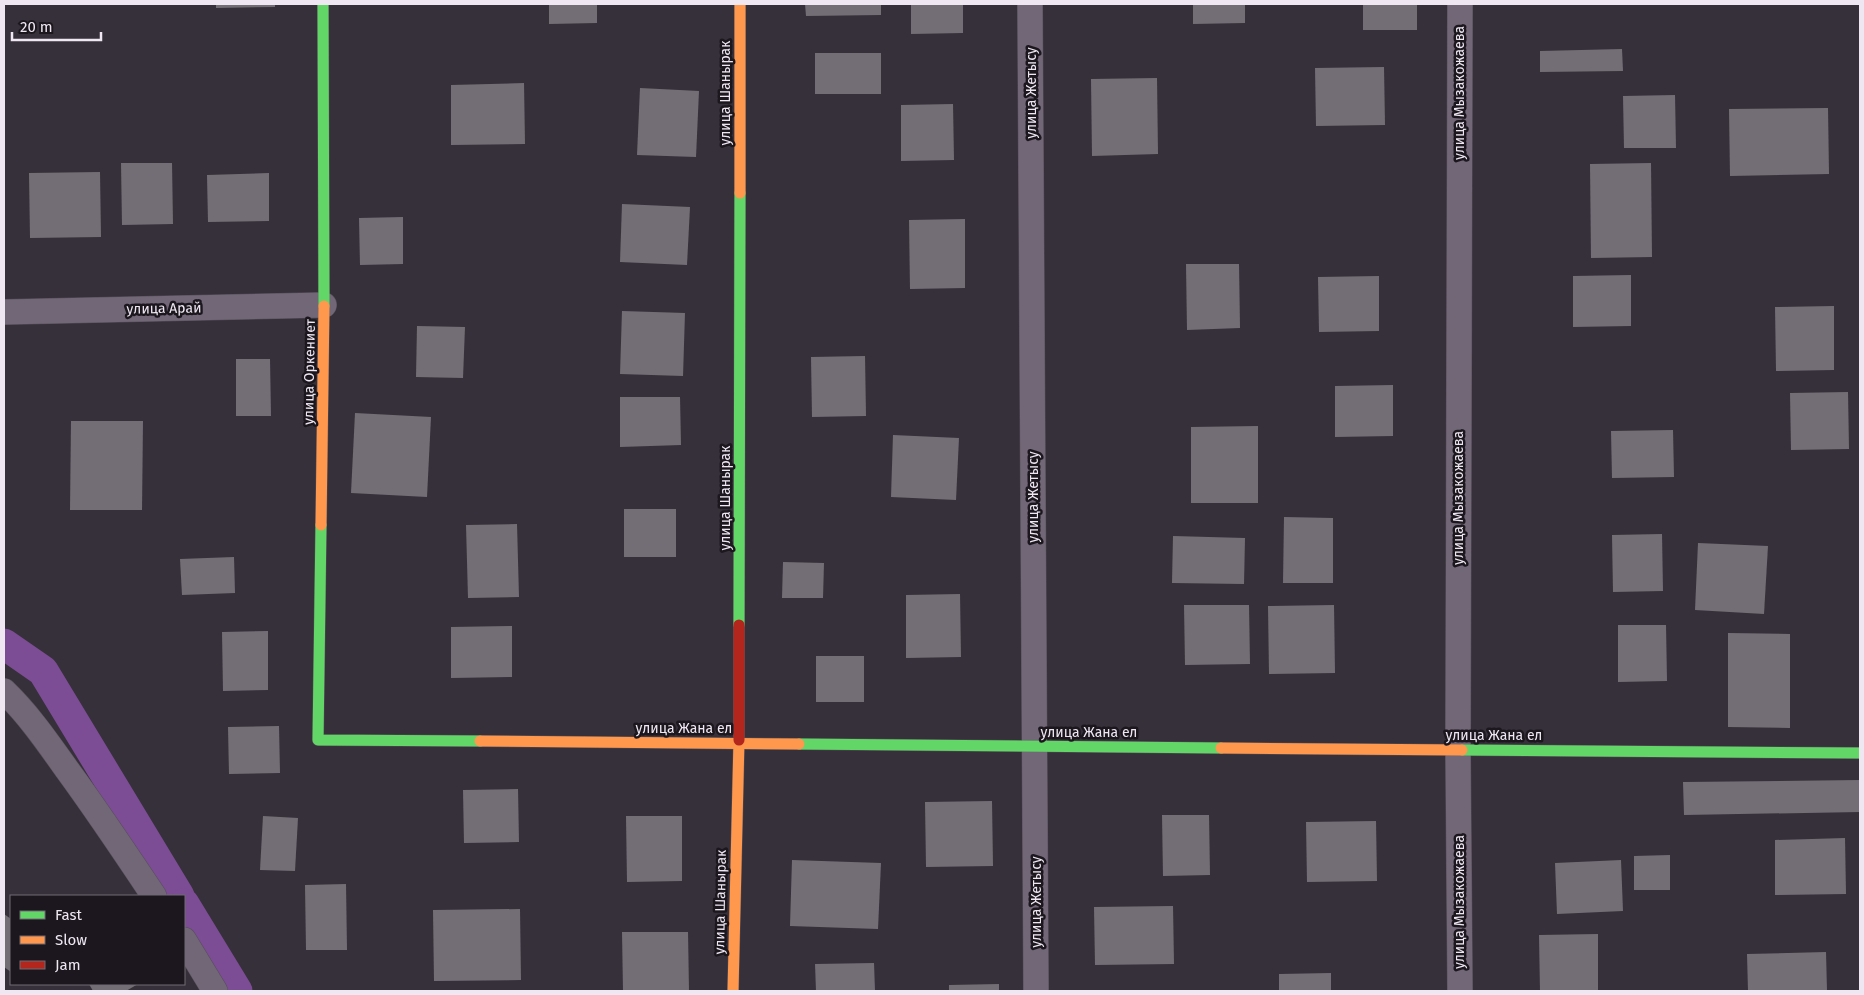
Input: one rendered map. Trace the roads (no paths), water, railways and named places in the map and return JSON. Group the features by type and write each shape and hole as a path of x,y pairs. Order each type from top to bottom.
{"street":[{"name":"улица Оркениет","path":"318,740 324,305 323,4"},
{"name":"улица Шанырак","path":"733,991 739,744 740,4"},
{"name":"улица Жетысу","path":"1030,4 1036,991"},
{"name":"улица Мызакожаева","path":"1460,4 1458,750 1460,991"},
{"name":"улица Арай","path":"4,312 324,305"},
{"path":"4,691 41,733 94,806 153,895"},
{"name":"улица Жана ел","path":"318,740 1860,753"},
{"path":"185,942 215,991"}],"waterway":[{"path":"4,644 43,671 178,895"},
{"path":"185,906 237,991"}]}
